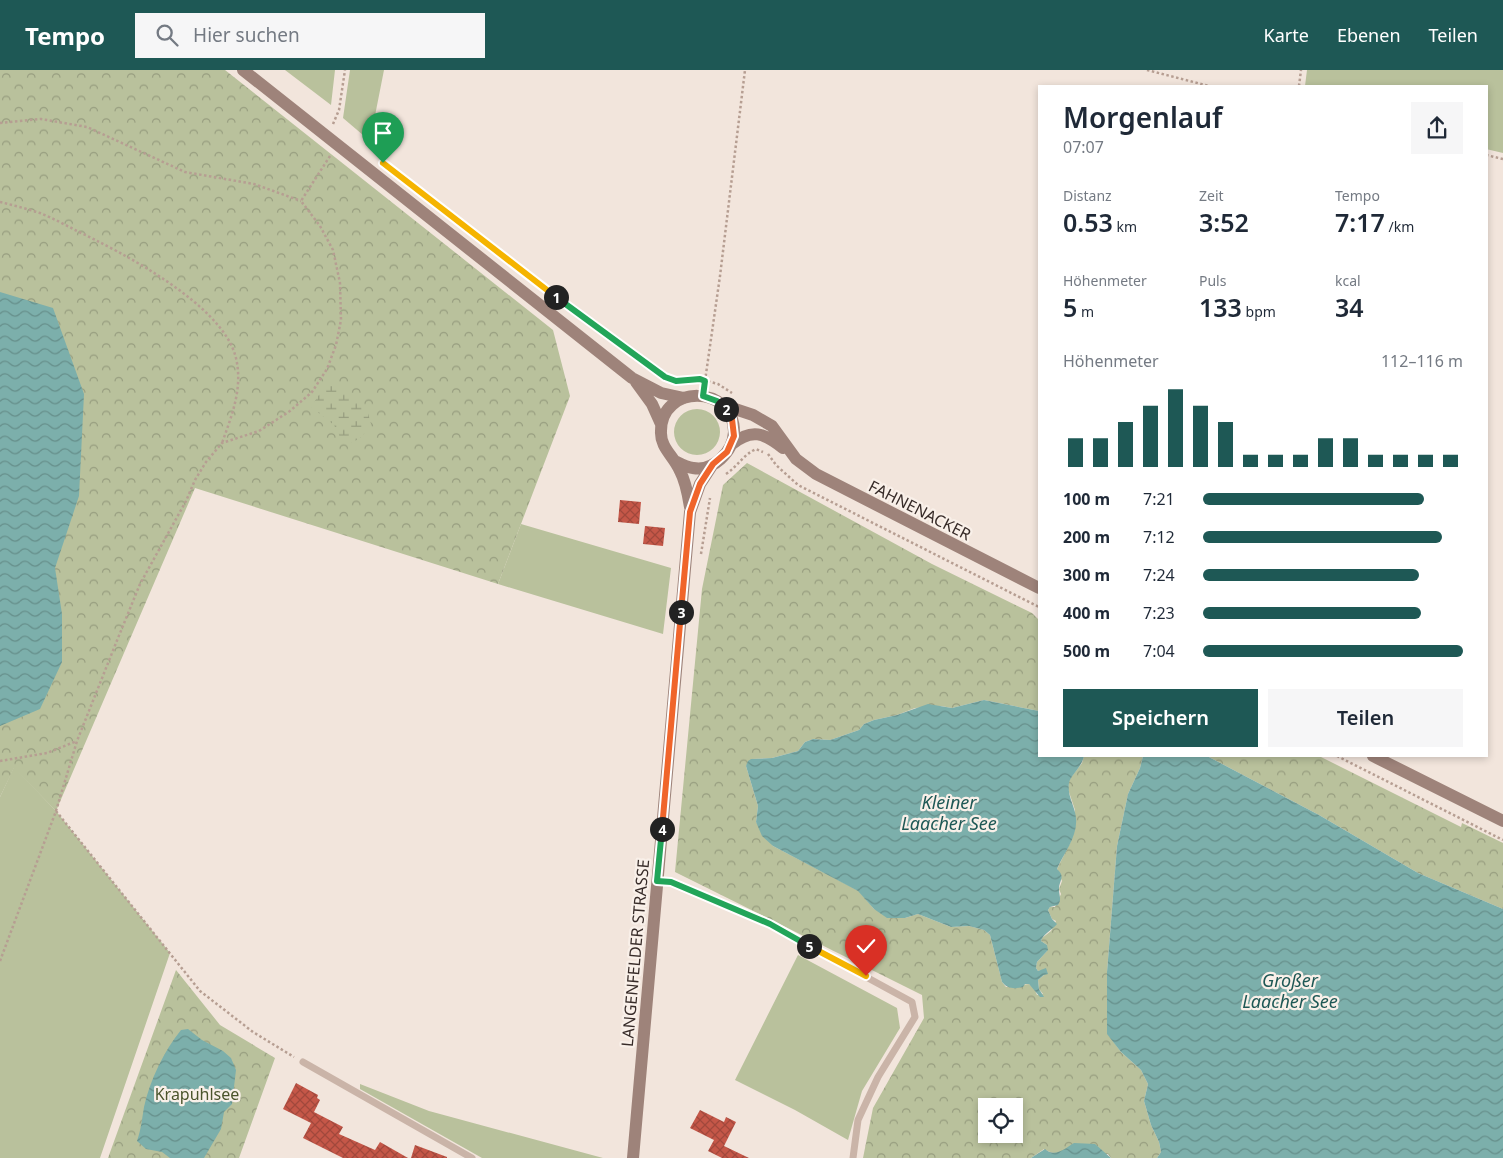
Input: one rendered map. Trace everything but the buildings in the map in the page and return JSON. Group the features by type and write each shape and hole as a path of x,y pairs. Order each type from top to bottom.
{"street":[{"name":"LANGENFELDER STRASSE","path":"243,70 632,378 661,393 684,398 694,395 703,396"},
{"name":"LANGENFELDER STRASSE","path":"632,378 652,404 661,424 662,441 675,461 685,483 690,512"},
{"path":"703,396 710,397 723,406 732,419 734,436 732,444"},
{"path":"661,424 669,408 684,398"},
{"name":"FAHNENACKER","path":"723,406 753,415 772,426 791,454"},
{"path":"732,444 742,436 754,434"},
{"name":"FAHNENACKER","path":"754,434 772,439 805,467 836,485 1038,587"},
{"name":"LANGENFELDER STRASSE","path":"633,1158 690,512 700,484 713,464 721,459 732,444"},
{"path":"675,461 694,468 703,468 713,464"},
{"path":"1376,757 1503,821"}],"lane":[{"name":"LANGENFELDER STRASSE","path":"657,881 671,882 770,924 912,1002 914,1017 878,1077 858,1120 853,1158"},
{"path":"304,1062 472,1158"}],"path":[{"path":"326,136 339,110 345,70"},
{"path":"703,396 720,276 745,70"},
{"path":"1147,70 1205,85"},
{"path":"1299,85 1301,70"},
{"path":"0,123 41,119 87,127 185,172 254,184 301,200 320,226 333,250 340,283 341,320 336,345 327,369 312,392 290,411 259,430 222,443"},
{"path":"301,200 337,145"},
{"path":"1488,155 1503,159"},
{"path":"0,202 42,214 111,247 176,287 211,318 226,336 236,357 238,379 237,402 222,443 206,462 195,480 186,501 140,584 77,741 56,811 0,961"},
{"path":"534,281 665,377 676,381 700,379 718,384 739,398"},
{"path":"754,434 756,449 767,454 798,485 1038,606"},
{"path":"0,761 47,753 77,741"},
{"path":"1338,757 1503,840"},
{"path":"56,811 200,991 253,1032 304,1062"}],"green space":[{"path":"0,70 225,70 553,330 570,396 498,584 195,488 56,811 14,768 0,797"},
{"path":"285,70 335,70 331,105"},
{"path":"350,70 384,70 370,141 343,118"},
{"path":"1307,70 1503,70 1503,153 1488,149 1488,85 1305,85"},
{"path":"328,381 356,399 367,410 371,424 369,428 359,439 347,444 340,437 334,425 311,407"},
{"path":"702,409 714,415 719,423 719,441 714,449 706,454 692,455 680,449 675,441 674,427 680,415 688,410"},
{"path":"747,463 932,564 1032,613 1038,619 1038,711 984,700 952,708 941,706 915,708 897,715 874,720 864,724 859,730 830,740 813,739 805,742 798,751 772,758 752,759 746,766 758,806 756,822 773,846 859,891 874,909 905,918 918,914 951,927 969,926 984,930 990,935 1002,982 1006,987 1029,984 1034,988 1037,995 1043,994 1039,989 1038,980 1044,975 1042,970 1038,971 1036,968 1037,962 1047,951 1047,945 1041,941 1042,938 1051,931 1056,921 1052,919 1048,910 1050,907 1055,907 1061,894 1059,889 1062,881 1057,869 1071,841 1075,810 1068,789 1069,780 1082,763 1084,757 1143,757 1140,768 1128,794 1117,846 1107,972 1107,1033 1121,1052 1141,1070 1148,1084 1144,1101 1161,1152 1157,1158 1111,1158 1108,1154 1065,1155 1044,1149 1031,1158 863,1158 873,1108 924,1018 922,995 675,872 702,589 723,485"},
{"path":"521,524 671,568 663,634 498,584"},
{"path":"1209,757 1321,757 1461,827 1462,823 1503,843 1503,909 1418,873 1319,815"},
{"path":"14,767 56,811 170,953 100,1158 0,1158 0,797"},
{"path":"798,955 897,1008 900,1028 862,1091 848,1140 795,1110 735,1080"},
{"name":"Krapuhlsee","path":"176,970 220,1025 275,1058 239,1158 108,1158"},
{"path":"360,1084 429,1111 603,1158 482,1158 360,1089"}],"water":[{"path":"0,292 53,308 84,394 79,496 55,568 62,614 62,662 40,709 0,726"},
{"name":"Kleiner Laacher See","path":"984,700 1038,711 1038,757 1084,757 1069,783 1076,825 1073,838 1057,869 1062,876 1059,889 1060,901 1058,905 1050,907 1048,910 1052,919 1057,924 1041,941 1047,945 1048,950 1037,962 1036,968 1038,971 1046,968 1048,974 1038,980 1039,989 1044,997 1040,997 1029,984 1014,988 1002,982 990,935 984,930 969,926 951,927 918,914 905,918 887,918 874,909 858,891 773,846 762,836 756,822 758,806 746,766 751,759 772,758 798,751 805,742 813,739 830,740 859,730 864,724 874,720 897,715 928,704 952,708"},
{"name":"Großer Laacher See","path":"1143,757 1209,757 1319,815 1418,873 1503,909 1503,1158 1157,1158 1161,1152 1159,1142 1151,1125 1144,1101 1148,1084 1141,1070 1121,1052 1107,1034 1107,972 1117,846 1128,794 1140,768"},
{"path":"188,1029 231,1058 236,1070 232,1104 224,1112 221,1129 204,1158 170,1158 162,1152 146,1149 137,1141 144,1107 158,1066 181,1030"},
{"path":"1074,1143 1095,1144 1111,1158 1031,1158 1045,1149 1056,1153"}],"route":[{"path":"383,163 534,281 665,377 676,381 700,379 705,381 703,396 717,401 728,412 734,428 732,444 721,459 713,464 705,474 690,512 657,881 671,882 770,924 866,976"}]}
